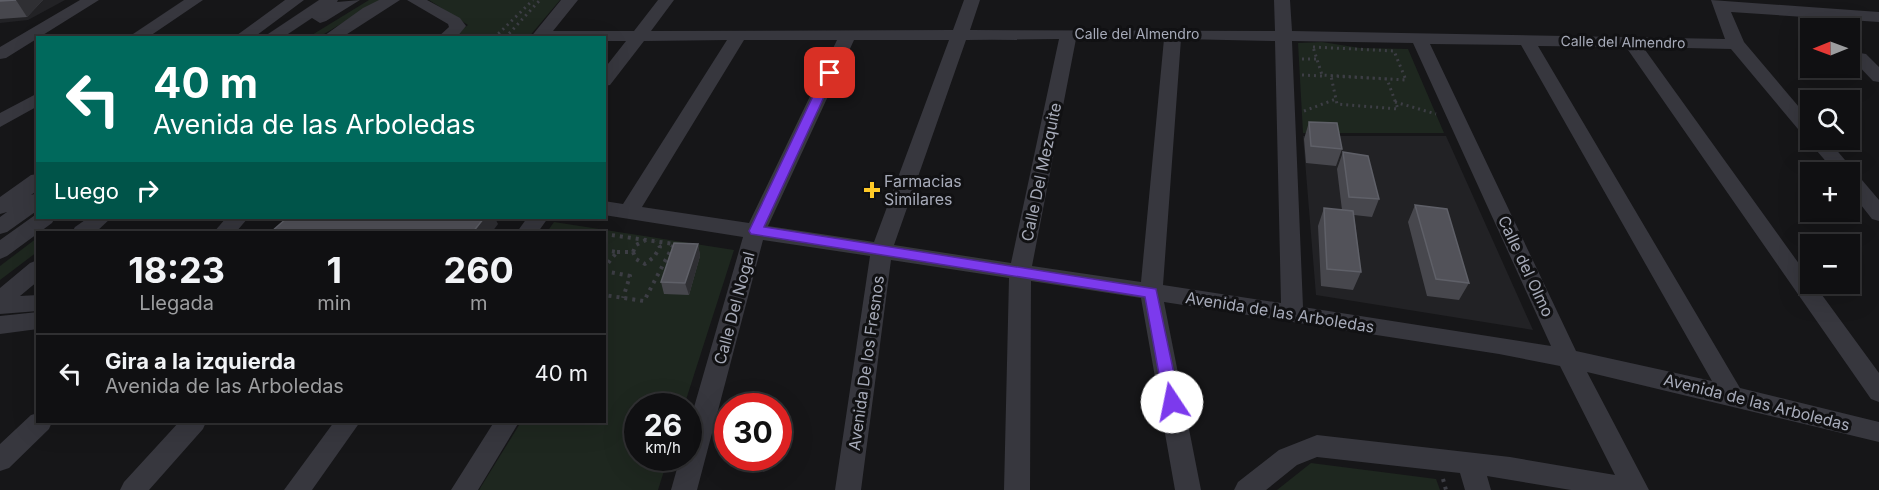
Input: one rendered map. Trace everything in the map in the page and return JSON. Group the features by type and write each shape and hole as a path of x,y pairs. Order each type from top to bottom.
{"street":[{"path":"0,54 91,0"},
{"path":"138,36 195,0"},
{"path":"274,36 323,8 352,0"},
{"path":"332,36 369,11 392,0"},
{"path":"415,0 454,21 458,26 448,36"},
{"path":"539,36 570,0"},
{"path":"606,78 666,0"},
{"name":"Avenida De los Fresnos","path":"848,490 882,250 972,0"},
{"path":"1282,0 1292,314"},
{"path":"244,36 292,1 323,8"},
{"path":"1800,119 1736,44 1726,26 1720,3 1830,7 1879,17"},
{"path":"294,36 323,8"},
{"name":"Calle Del Nogal","path":"684,490 755,231 848,34"},
{"name":"Calle Del Mezquite","path":"1017,490 1020,273 1070,34"},
{"path":"1173,34 1151,293 1188,490"},
{"name":"Calle del Almendro","path":"572,36 1173,34 1284,35 1410,43 1527,41 1736,44"},
{"path":"629,211 740,35"},
{"path":"1527,41 1732,395"},
{"path":"1631,42 1879,392"},
{"name":"Calle del Olmo","path":"1410,43 1635,490"},
{"path":"1879,57 1860,58 1879,77"},
{"path":"0,121 36,99"},
{"path":"1826,150 1837,162"},
{"path":"0,207 36,181"},
{"path":"1860,190 1879,213"},
{"path":"0,227 36,201"},
{"name":"Avenida de las Arboledas","path":"606,208 1568,358 1732,395 1879,432"},
{"path":"0,251 44,219"},
{"path":"83,231 100,219"},
{"path":"225,231 237,219"},
{"path":"528,231 537,219"},
{"path":"0,303 36,270"},
{"path":"0,303 36,303"},
{"path":"0,325 36,320"},
{"path":"0,460 39,423"},
{"path":"133,490 193,423"},
{"path":"297,490 347,423"},
{"path":"464,490 506,423"},
{"path":"1247,490 1287,456 1301,448 1317,446 1470,463 1556,475 1635,490"},
{"path":"1470,463 1478,490"}],"path":[{"path":"496,36 533,0"},
{"path":"507,36 540,0"},
{"path":"1332,42 1362,46 1410,43"},
{"path":"1313,47 1394,51 1406,80 1322,75 1317,59 1313,47"},
{"path":"1295,58 1317,59"},
{"path":"1296,75 1331,76 1387,79 1398,109 1337,104 1331,76"},
{"path":"1297,113 1336,99"},
{"path":"1395,102 1443,116 1438,106"},
{"path":"606,234 674,244 644,301 606,295"},
{"path":"633,252 636,245 646,240"},
{"path":"633,252 640,262 645,264 650,262 656,258 660,247 656,241"},
{"path":"606,250 633,252"},
{"path":"606,267 617,252"},
{"path":"606,270 630,276 623,298"}],"shaded area":[{"path":"0,0 65,0 28,20 0,23"},
{"path":"369,0 381,0 321,36 310,36"},
{"path":"429,0 560,0 530,36 452,36 468,25"},
{"path":"1322,42 1360,48 1408,49 1444,133 1303,133 1298,43"},
{"path":"1303,136 1446,136 1533,330 1316,295"},
{"path":"554,222 734,250 688,393 624,393 624,471 664,471 658,490 479,490 520,423 606,423 606,231 548,231"},
{"path":"36,239 36,253 0,280 0,266"},
{"path":"1311,463 1436,479 1440,490 1277,490"}],"building":[{"path":"1309,122 1337,123 1342,149 1311,146"},
{"path":"1343,152 1368,156 1379,199 1349,197"},
{"path":"1415,205 1447,209 1469,283 1436,279"},
{"path":"1324,208 1353,211 1361,272 1327,269"},
{"path":"286,219 483,219 474,231 272,231"},
{"path":"674,243 698,244 685,283 661,282"}],"place":[{"name":"Farmacias Similares","path":"872,190"}],"route":[{"path":"830,73 755,231 1151,293 1172,402"}]}
